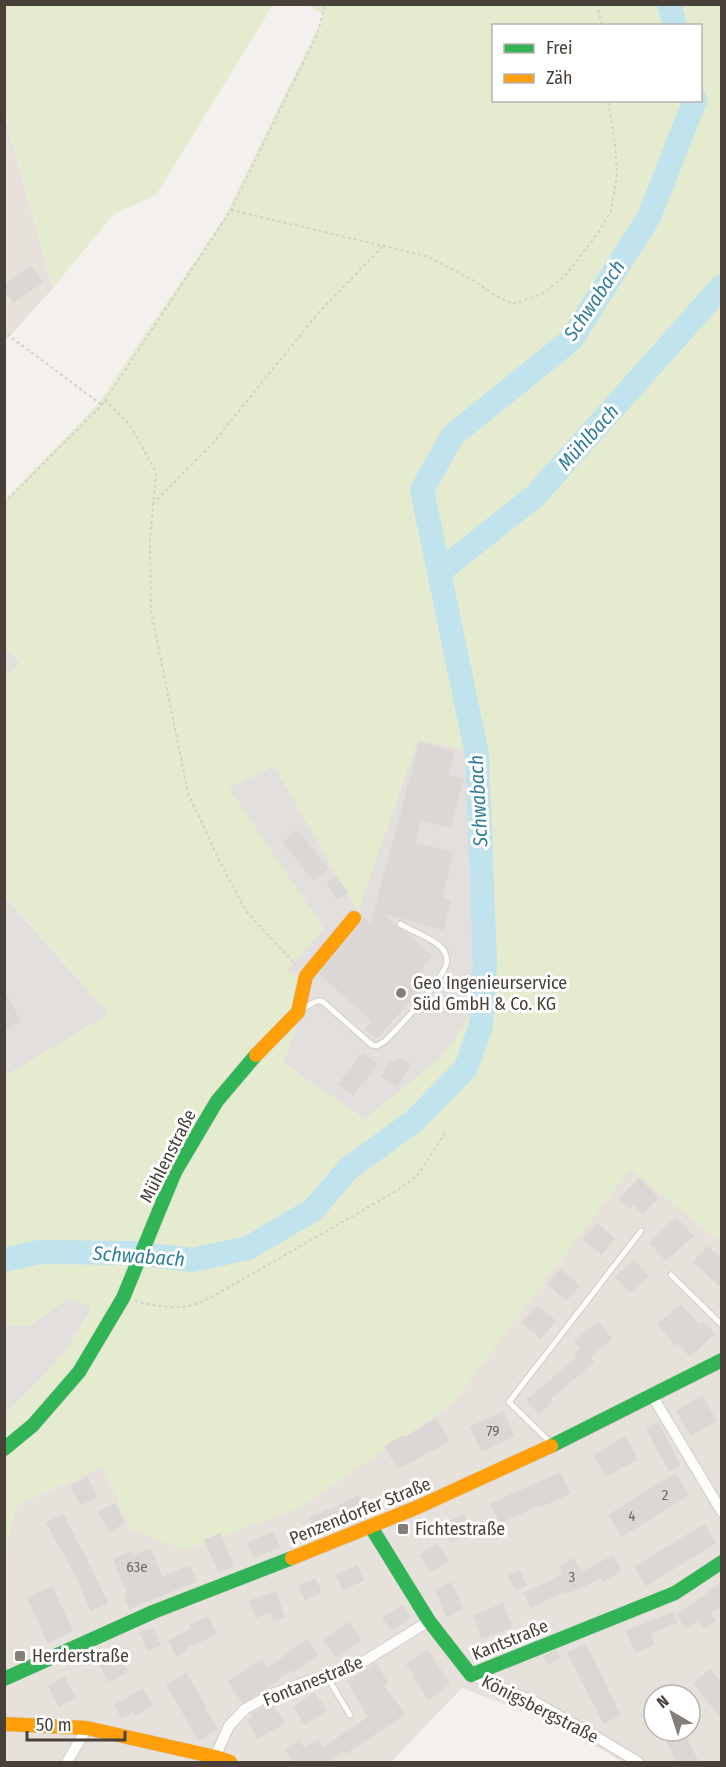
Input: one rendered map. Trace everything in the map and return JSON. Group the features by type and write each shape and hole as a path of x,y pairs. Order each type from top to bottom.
{"street":[{"path":"298,1012 306,976 354,918"},
{"name":"Mühlenstraße","path":"4,1449 33,1425 79,1372 123,1298 176,1172 217,1101 255,1056 298,1012"},
{"name":"Penzendorfer Straße","path":"4,1679 172,1604 371,1527 473,1484 554,1447 722,1360"},
{"path":"653,1397 722,1512"},
{"name":"Kantstraße","path":"371,1527 429,1621 471,1675 675,1593 722,1562"},
{"name":"Fontanestraße","path":"215,1757 229,1726 245,1709 272,1694 363,1662 429,1621"},
{"name":"Königsbergstraße","path":"471,1675 535,1702 638,1762"},
{"path":"4,1724 87,1728 230,1762"},
{"path":"67,1762 87,1728"}],"lane":[{"path":"298,1012 317,1001 322,1001 372,1045 377,1046 385,1041 431,988 443,972 447,961 444,951 435,942 400,924"},
{"path":"554,1447 509,1402 641,1231"},
{"path":"671,1275 722,1325"},
{"path":"326,1675 350,1715"}],"path":[{"path":"4,503 102,405 231,210 316,37 326,4"},
{"path":"597,4 602,24"},
{"path":"231,210 426,256 513,304 542,294 565,276 598,233 611,211 617,175 608,102"},
{"path":"153,504 213,443 320,312 383,246"},
{"path":"4,329 12,338 102,405"},
{"path":"105,400 130,425 156,472 150,541 151,611 188,793 219,861 246,911 306,976"},
{"path":"123,1298 152,1305 184,1307 219,1293 398,1190 417,1176 445,1133"}],"shaded area":[{"path":"4,113 53,288 5,340"},
{"path":"5,647 20,663 5,678"},
{"path":"418,739 469,751 478,1004 443,1056 365,1119 283,1063 313,983 286,972 228,788 274,766"},
{"path":"4,896 109,1014 5,1076 4,1076"},
{"path":"630,1168 721,1242 721,1762 622,1762 565,1727 462,1688 391,1762 5,1762 4,1556 16,1506 102,1466 132,1530 452,1404"},
{"path":"68,1298 92,1307 66,1351 5,1415 5,1324 30,1326"}],"green space":[{"path":"4,5 273,5 156,195 114,214 53,288 5,113"},
{"path":"307,5 721,5 721,1242 630,1169 452,1404 299,1508 184,1550 132,1530 102,1466 16,1506 5,1556 5,1415 66,1351 92,1308 68,1298 30,1326 5,1324 5,1076 109,1014 5,896 5,678 20,663 5,647 5,500 98,404 224,218 324,15","holes":["418,740 469,751 478,1004 442,1056 365,1119 283,1063 313,983 286,971 324,929 229,788 274,766 358,912"]}],"building":[{"path":"31,267 42,282 14,302 4,286"},
{"path":"420,743 454,752 448,775 463,779 450,827 420,819 414,843 453,853 441,898 450,900 443,929 380,912 432,956 412,979 421,987 377,1038 366,1029 373,1021 320,974 365,919 371,925"},
{"path":"298,831 327,869 313,879 284,842"},
{"path":"336,878 347,892 338,899 327,884"},
{"path":"4,992 20,1021 4,1030"},
{"path":"363,1053 377,1064 353,1095 339,1084"},
{"path":"399,1058 410,1066 397,1086 381,1076 391,1061 395,1064"},
{"path":"639,1179 658,1198 643,1213 634,1204 630,1208 620,1198"},
{"path":"676,1218 693,1236 666,1260 650,1243"},
{"path":"597,1224 614,1239 601,1254 584,1239"},
{"path":"708,1247 722,1259 722,1287 694,1262"},
{"path":"634,1261 648,1276 630,1292 616,1277"},
{"path":"561,1270 579,1286 566,1300 548,1284"},
{"path":"681,1305 699,1326 703,1322 714,1334 690,1356 679,1343 676,1345 658,1324"},
{"path":"537,1306 555,1321 541,1338 523,1323"},
{"path":"598,1322 611,1339 589,1357 593,1362 550,1399 552,1401 539,1413 527,1400 577,1358 574,1355 581,1349 575,1341"},
{"path":"702,1396 716,1421 691,1435 677,1411"},
{"path":"503,1412 514,1436 482,1451 471,1427"},
{"path":"436,1419 449,1441 398,1468 385,1446 403,1436 405,1438"},
{"path":"658,1422 679,1465 669,1471 647,1428"},
{"path":"625,1437 637,1459 606,1476 594,1455"},
{"path":"560,1473 569,1493 500,1522 491,1504"},
{"path":"675,1474 688,1495 622,1536 609,1515"},
{"path":"87,1478 97,1497 81,1504 71,1486"},
{"path":"358,1496 369,1517 351,1525 350,1522 317,1536 310,1518 328,1512"},
{"path":"115,1504 124,1523 109,1531 99,1512"},
{"path":"63,1515 107,1603 91,1610 76,1575 47,1523"},
{"path":"462,1515 471,1531 451,1542 442,1526"},
{"path":"704,1525 715,1543 646,1585 635,1567"},
{"path":"273,1533 279,1547 254,1557 248,1543"},
{"path":"220,1534 233,1566 219,1572 205,1540"},
{"path":"437,1544 448,1561 431,1571 420,1555"},
{"path":"150,1549 162,1578 190,1566 196,1581 130,1608 125,1596 128,1594 114,1559 132,1552 133,1556"},
{"path":"613,1556 620,1571 603,1581 601,1578 565,1594 564,1591 531,1607 524,1593 564,1575 560,1566 574,1559 581,1573"},
{"path":"357,1566 363,1580 343,1589 337,1575"},
{"path":"519,1571 526,1585 516,1590 509,1576"},
{"path":"315,1579 321,1592 305,1599 299,1586"},
{"path":"451,1583 462,1608 447,1616 436,1590"},
{"path":"722,1583 722,1608 720,1606 709,1613 715,1621 704,1628 698,1620 686,1628 677,1614"},
{"path":"52,1587 72,1631 48,1642 28,1598"},
{"path":"276,1592 284,1616 274,1620 271,1612 256,1617 250,1601"},
{"path":"503,1604 512,1627 482,1638 474,1616"},
{"path":"402,1606 410,1617 392,1630 383,1618"},
{"path":"673,1613 677,1622 649,1633 654,1644 636,1652 627,1631"},
{"path":"208,1617 216,1634 184,1648 186,1651 177,1656 169,1641 192,1629 190,1625"},
{"path":"349,1623 361,1640 336,1657 324,1641"},
{"path":"153,1628 160,1645 148,1650 140,1633"},
{"path":"307,1640 317,1654 293,1672 291,1669 264,1690 243,1702 228,1682 262,1660 268,1668"},
{"path":"585,1644 620,1715 604,1723 568,1653"},
{"path":"427,1650 449,1683 429,1699 407,1665"},
{"path":"556,1651 560,1658 549,1664 544,1656"},
{"path":"120,1655 128,1672 109,1681 100,1664"},
{"path":"376,1664 387,1683 383,1685 404,1714 346,1753 344,1750 327,1762 295,1762 286,1750 299,1741 304,1749 318,1740 323,1748 369,1717 348,1681"},
{"path":"710,1670 722,1684 722,1718 702,1693 702,1683 694,1683"},
{"path":"186,1674 217,1729 199,1740 167,1685"},
{"path":"64,1677 75,1697 59,1706 49,1686"},
{"path":"143,1689 152,1706 135,1715 133,1711 122,1718 115,1705"},
{"path":"314,1693 326,1710 305,1724 294,1707"},
{"path":"271,1703 284,1723 258,1738 248,1720 254,1716 252,1714"},
{"path":"668,1743 689,1743 698,1762 677,1762"}],"waterway":[{"name":"Schwabach","path":"669,4 674,24"},
{"name":"Schwabach","path":"4,1260 39,1252 132,1253 192,1260 248,1248 313,1210 349,1168 414,1121 466,1068 481,1025 485,964 477,755 422,490 453,435 571,340 649,217 694,102"},
{"name":"Mühlbach","path":"439,572 535,496 722,286"}],"traffic: fast":[{"path":"4,1449 33,1425 79,1372 123,1298 175,1172 217,1101 256,1055"},
{"path":"551,1446 722,1360"},
{"path":"371,1527 429,1621 471,1675 675,1593 722,1562"},
{"path":"4,1679 153,1612 292,1558"}],"traffic: slow":[{"path":"256,1055 298,1012 306,976 354,918"},
{"path":"292,1558 418,1507 551,1446"},
{"path":"4,1724 87,1728 230,1762"}],"place":[{"name":"Geo Ingenieurservice Süd GmbH & Co. KG","path":"401,993"},
{"name":"Fichtestraße","path":"403,1529"},
{"name":"Herderstraße","path":"20,1656"}]}
